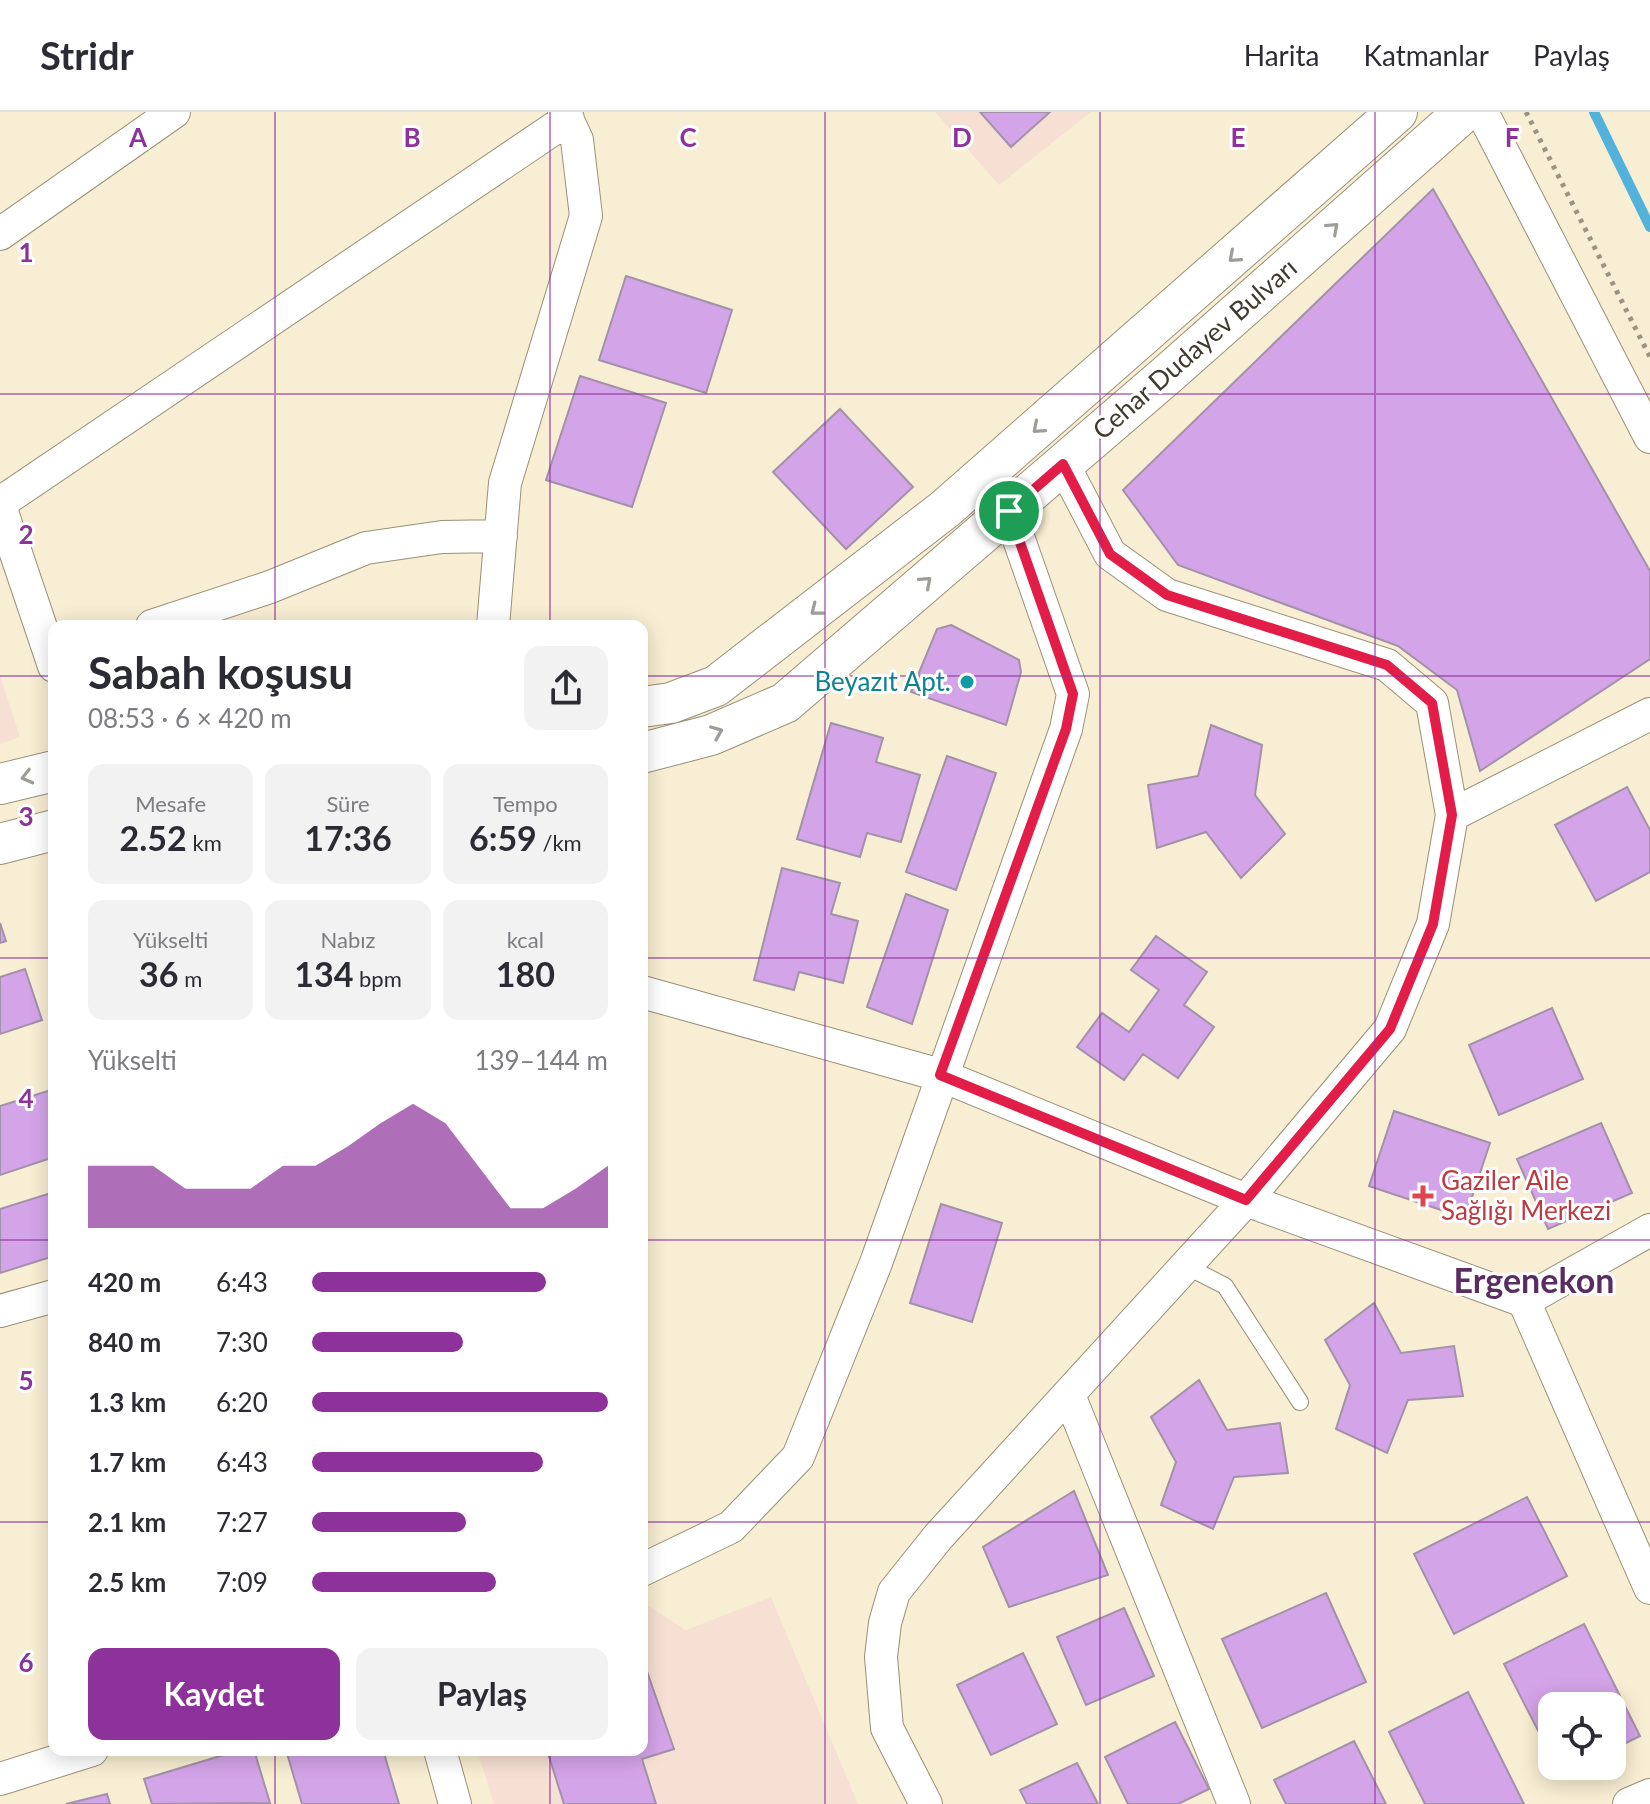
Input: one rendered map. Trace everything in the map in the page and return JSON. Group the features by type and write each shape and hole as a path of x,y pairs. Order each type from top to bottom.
{"street":[{"path":"0,234 174,112"},
{"name":"Cehar Dudayev Bulvarı","path":"648,706 671,703 716,686 898,546 957,499 1397,112"},
{"name":"Cehar Dudayev Bulvarı","path":"648,751 711,735 785,703 1464,112"},
{"path":"1482,112 1650,437"},
{"path":"48,646 0,505 566,116 577,140 586,216 505,483 494,620"},
{"path":"926,1804 887,1728 881,1657 885,1623 894,1592 938,1537 1246,1200 1390,1029 1433,924 1452,815 1432,703 1387,665 1167,595 1110,554 1063,464"},
{"path":"648,1567 731,1527 798,1457 876,1263 940,1075 1066,729 1073,694 1009,511"},
{"path":"170,620 270,587 366,548 442,537 501,536"},
{"path":"1452,815 1650,714"},
{"path":"0,784 48,772"},
{"path":"0,844 48,832"},
{"path":"648,994 940,1075 1246,1200 1524,1301 1650,1588"},
{"path":"1524,1301 1650,1230"},
{"path":"0,1311 48,1298"},
{"path":"1069,1395 1234,1804"},
{"path":"0,1779 73,1756"},
{"path":"442,1756 455,1804"},
{"path":"1629,1804 1650,1795"}],"lane":[{"path":"1186,1266 1225,1286 1300,1402"}],"path":[{"path":"1526,112 1650,357"}],"shaded area":[{"path":"935,112 1091,112 999,185"},
{"path":"0,676 20,737 0,744"},
{"path":"771,1597 858,1804 494,1804 479,1756 648,1756 648,1606 686,1630"}],"building":[{"path":"980,112 1050,112 1011,147"},
{"path":"1433,189 1650,571 1650,659 1480,771 1457,690 1398,646 1178,565 1123,490"},
{"path":"626,276 732,310 706,393 599,360"},
{"path":"580,376 666,403 632,507 546,480"},
{"path":"840,409 913,487 846,549 773,472"},
{"name":"Beyazıt Apt.","path":"951,625 1019,660 1021,672 1006,725 911,692 937,629"},
{"path":"831,723 883,738 876,762 920,775 901,842 867,833 860,857 797,839"},
{"path":"1211,725 1262,745 1255,795 1285,834 1241,878 1206,832 1157,848 1148,785 1198,776"},
{"path":"947,756 996,773 956,890 906,872"},
{"path":"1627,787 1650,830 1650,872 1596,901 1555,825"},
{"path":"782,868 840,883 831,914 858,921 843,983 799,972 794,990 754,980"},
{"path":"906,894 948,910 912,1024 867,1007"},
{"path":"0,923 6,941 0,943"},
{"path":"1156,936 1207,972 1184,1005 1214,1027 1178,1078 1143,1054 1124,1080 1077,1047 1102,1013 1129,1032 1159,990 1131,970"},
{"path":"25,969 42,1020 0,1034 0,977"},
{"path":"1552,1008 1583,1079 1499,1115 1469,1045"},
{"path":"48,1091 48,1159 0,1175 0,1106"},
{"path":"1394,1111 1490,1143 1465,1218 1369,1186"},
{"path":"1601,1123 1632,1193 1548,1229 1517,1159"},
{"path":"48,1194 48,1258 0,1273 0,1209"},
{"path":"941,1204 1002,1223 972,1322 910,1303"},
{"path":"1374,1303 1401,1353 1454,1346 1463,1396 1408,1400 1387,1453 1336,1429 1350,1385 1325,1340"},
{"path":"1199,1380 1227,1430 1280,1423 1288,1473 1234,1477 1213,1529 1161,1505 1176,1462 1151,1417"},
{"path":"1074,1491 1108,1575 1009,1607 983,1547"},
{"path":"1527,1497 1567,1576 1454,1634 1414,1554"},
{"path":"1326,1593 1366,1682 1262,1728 1222,1639"},
{"path":"1124,1608 1154,1676 1086,1705 1057,1637"},
{"path":"1584,1624 1618,1692 1538,1692 1538,1731 1504,1664"},
{"path":"1023,1653 1057,1724 991,1755 957,1685"},
{"path":"648,1674 674,1749 642,1759 656,1804 564,1804 549,1756 648,1756"},
{"path":"1468,1692 1524,1804 1425,1804 1389,1732"},
{"path":"1626,1708 1640,1736 1626,1743"},
{"path":"1175,1722 1209,1789 1178,1804 1128,1804 1105,1757"},
{"path":"1354,1741 1386,1804 1286,1804 1274,1780"},
{"path":"220,1756 256,1756 270,1803 152,1804 144,1779"},
{"path":"288,1756 385,1756 399,1804 302,1804"},
{"path":"1077,1763 1098,1804 1027,1804 1020,1790"},
{"path":"107,1794 110,1804 66,1804"}],"waterway":[{"path":"1594,112 1650,227"}],"place":[{"name":"Beyazıt Apt.","path":"967,682"},
{"name":"Gaziler Aile Sağlığı Merkezi","path":"1423,1196"}],"district":[{"name":"Ergenekon","path":"1534,1281"}],"route":[{"path":"1063,464 1110,554 1167,595 1387,665 1432,703 1452,815 1433,924 1390,1029 1246,1200 940,1075 1066,729 1073,694 1009,511 1063,464"}]}
